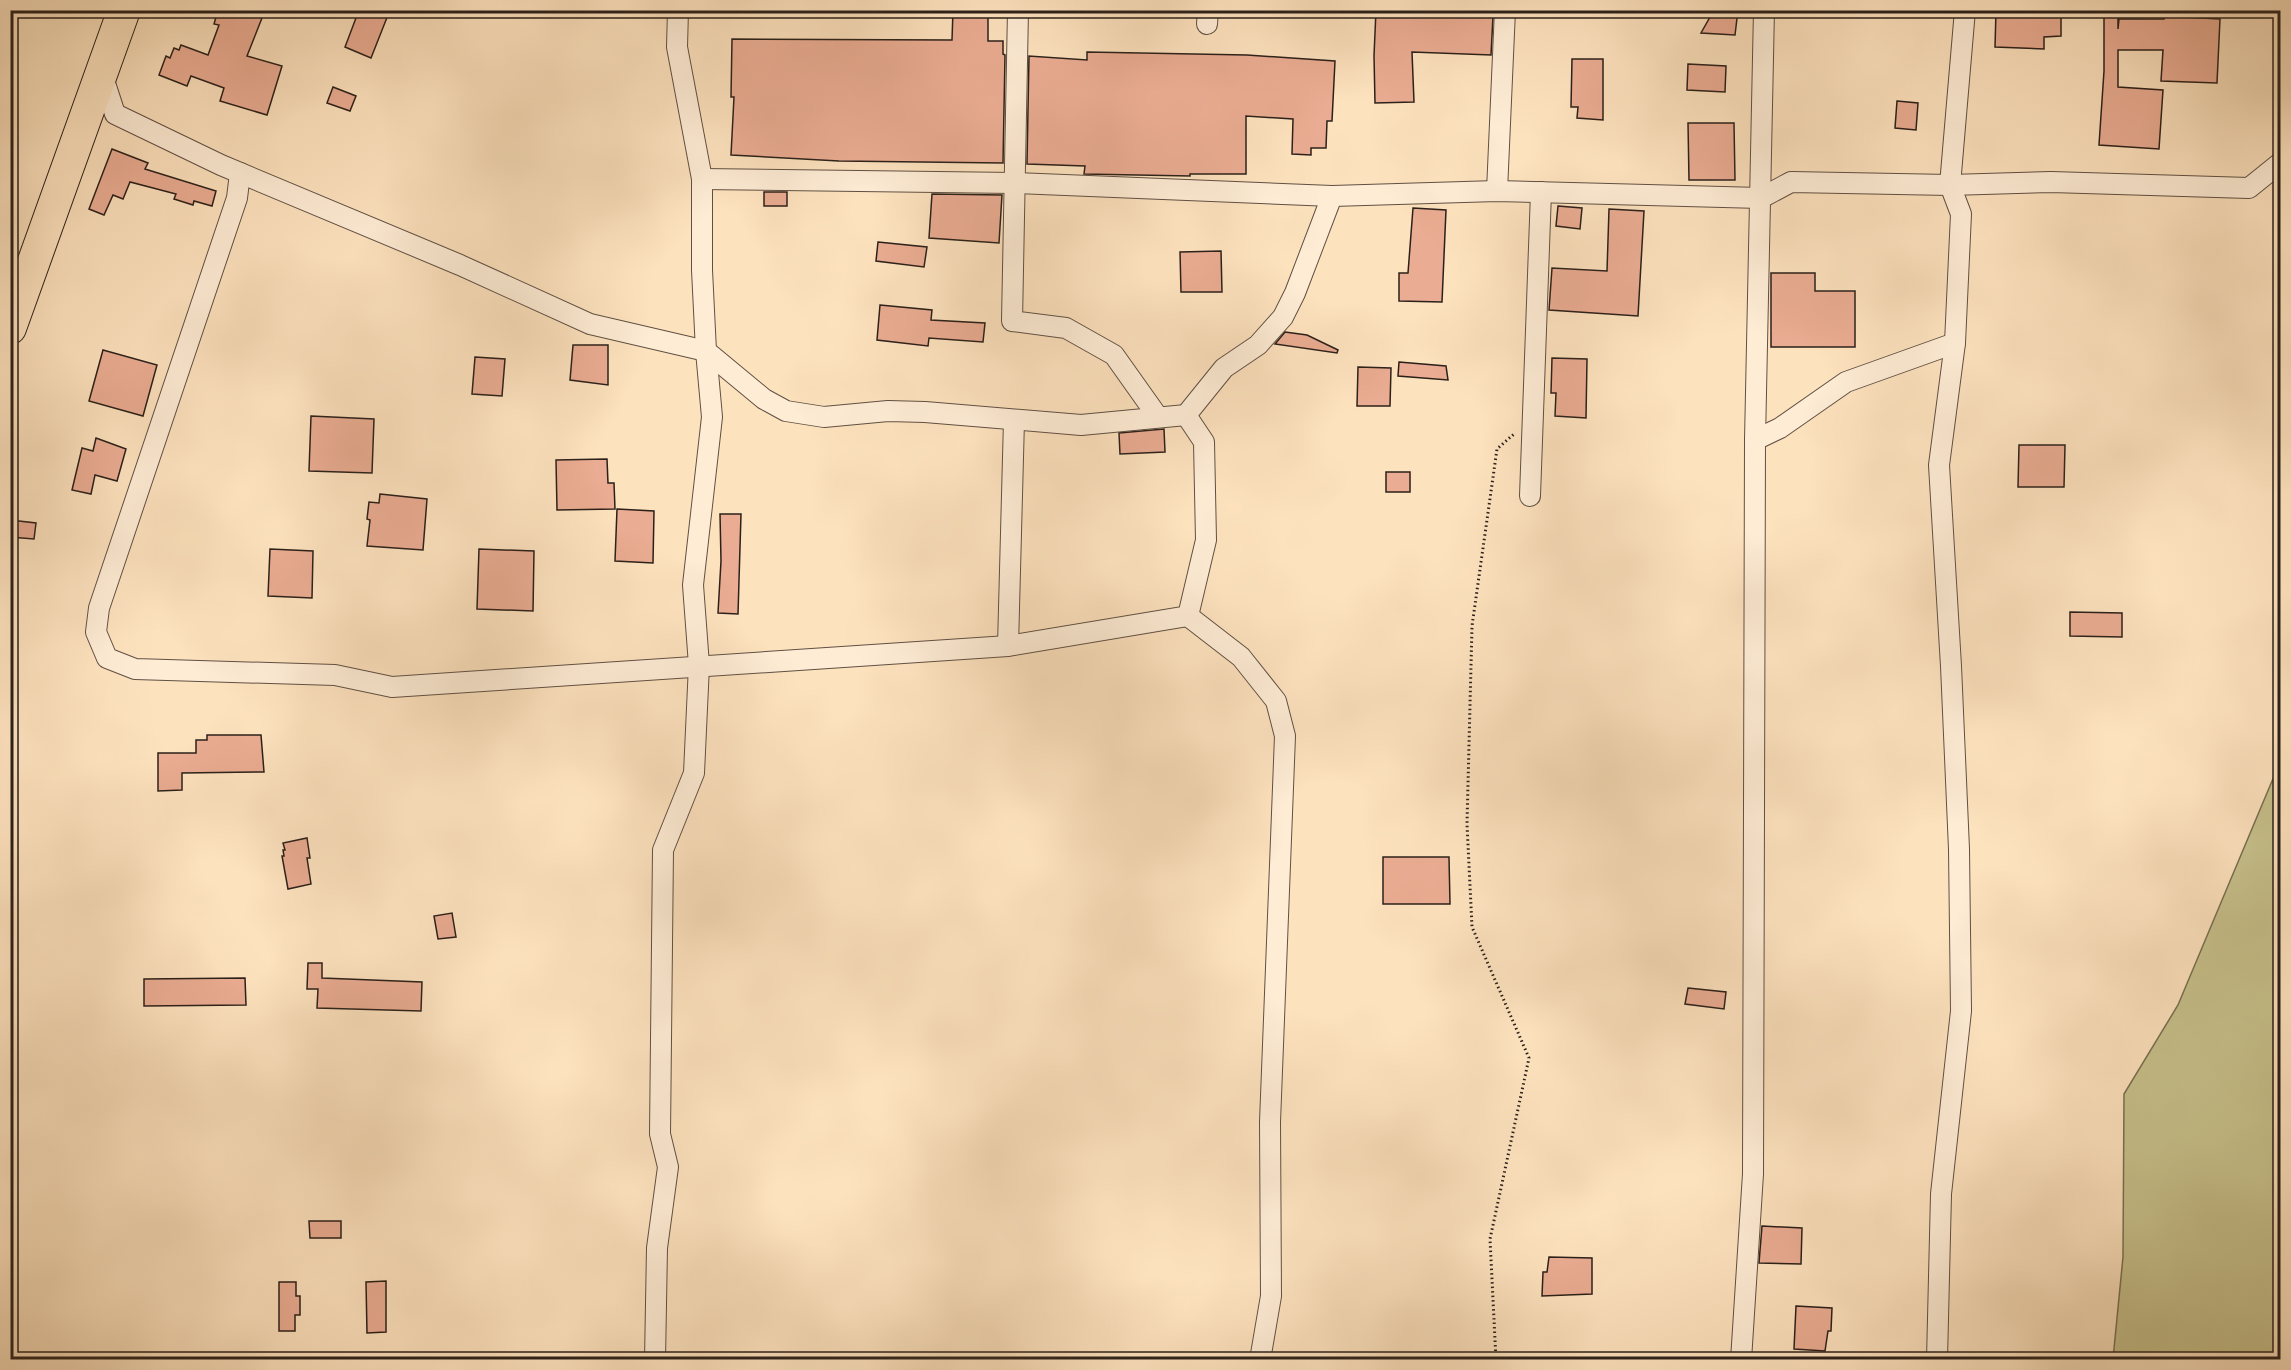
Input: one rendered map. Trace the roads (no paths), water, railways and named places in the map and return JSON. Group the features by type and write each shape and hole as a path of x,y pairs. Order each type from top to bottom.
{"main road":[{"path":"10,328 124,10"}],"street":[{"path":"655,1359 657,1248 668,1167 660,1134 663,850 694,773 699,665 693,585 712,417 702,270 702,179 677,47 678,10"},
{"path":"1018,10 1012,321 1066,328 1114,356 1158,417"},
{"path":"1497,191 1505,10"},
{"path":"1741,1359 1754,1174 1755,440 1764,10"},
{"path":"1937,1359 1941,1194 1961,1011 1959,849 1939,465 1955,343 1960,214 1950,185 1965,10"},
{"path":"102,74 115,114 240,173 460,265 590,324 706,351 764,399 786,411 824,417 906,411 1081,425 1186,415 1224,368 1258,345 1283,317 1295,293 1332,196"},
{"path":"702,179 1015,183 1332,196 1497,191 1761,198 1791,182 1950,185 2051,182 2249,188 2280,163"},
{"path":"240,173 237,198 99,608 96,632 107,658 135,669 335,675 392,687 1008,646 1188,616 1240,657 1276,700 1285,736 1270,1122 1271,1296 1260,1359"},
{"path":"1530,496 1541,192"},
{"path":"1755,440 1780,428 1846,382 1955,343"},
{"path":"1186,415 1204,442 1206,540 1188,616"},
{"path":"1008,646 1014,420"}],"waterway":[{"path":"2277,1360 2280,1336"}]}
